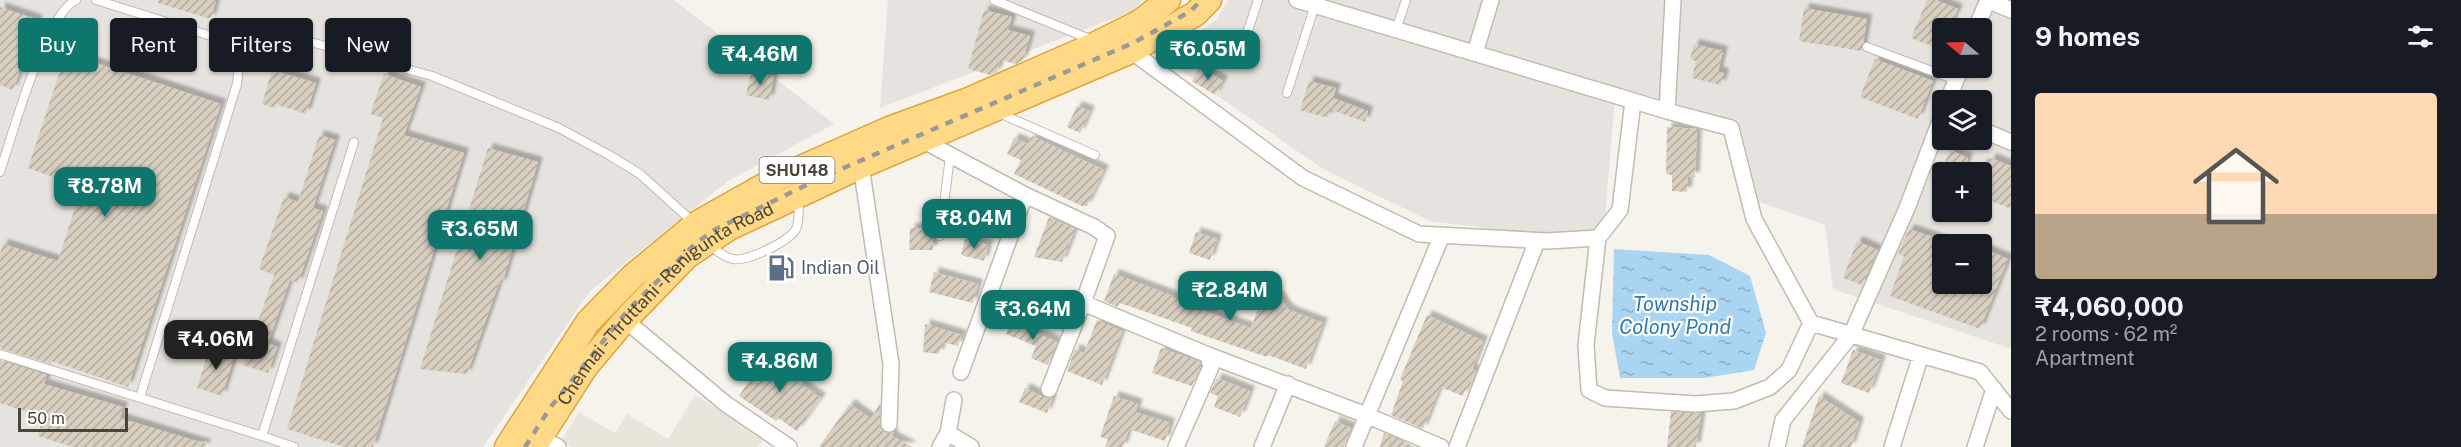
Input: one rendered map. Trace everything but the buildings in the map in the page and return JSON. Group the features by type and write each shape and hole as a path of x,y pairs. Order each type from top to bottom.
{"highway":[{"name":"Chennai - Tiruttani - Renigunta Road","path":"507,447 588,322 633,276 701,234 776,179 889,129 966,101 1099,42 1140,21 1168,0"},
{"name":"Chennai - Tiruttani - Renigunta Road","path":"544,444 586,366 624,320 687,256 701,234 729,228 861,166 1131,51 1195,14 1209,0"}],"street":[{"path":"1297,0 1315,5 1333,5 1396,30 1731,128 1754,219 1811,323 1980,372 2011,411"},
{"path":"1475,53 1491,0"},
{"path":"1667,111 1673,0"},
{"path":"1981,18 1987,0 2011,10"},
{"path":"1131,51 1303,178 1419,234 1537,241 1598,237"},
{"path":"1633,101 1620,210 1598,237 1586,345 1589,390 1605,398 1695,404 1734,401 1770,387 1789,370 1811,323"},
{"path":"1992,133 2011,142"},
{"path":"922,140 1025,195 1094,227 1107,236 1049,389"},
{"path":"1777,447 1783,420 1851,335 1907,208 1932,142"},
{"path":"861,166 891,364 889,424"},
{"path":"962,372 1025,195"},
{"path":"1354,447 1442,236"},
{"path":"1456,447 1537,241"},
{"path":"1083,303 1441,447"},
{"path":"624,320 769,441 789,447"},
{"path":"1176,447 1211,367 1208,355"},
{"path":"1892,447 1921,355"},
{"path":"1262,447 1288,384"},
{"path":"1975,447 1994,389"},
{"path":"940,447 948,432 954,400"},
{"path":"948,432 971,447"}],"lane":[{"path":"0,172 46,38 68,4 76,0"},
{"path":"96,0 228,41 236,50 240,60 237,84 140,398"},
{"path":"994,0 1099,42"},
{"path":"1241,52 1258,0"},
{"path":"1396,30 1406,0"},
{"path":"1287,93 1315,5"},
{"path":"313,43 432,76 559,128 640,174 701,234 733,260 748,258 791,236 797,227 799,195"},
{"path":"1867,47 1932,66"},
{"path":"992,110 1095,155"},
{"path":"262,436 354,142"},
{"path":"940,236 950,156"},
{"path":"0,354 294,447"}],"shaded area":[{"path":"0,0 674,0 834,124 728,181 590,291 483,447 0,447"},
{"path":"888,0 1143,0 1133,11 880,108"},
{"path":"1228,0 2011,0 2011,349 1833,289 1825,225 1759,202 1739,121 1616,87 1605,216 1588,241 1430,221 1323,169 1163,58 1216,20"},
{"path":"695,395 765,437 758,447 572,447 561,441 579,412 615,433 627,414 668,439"}],"water":[{"name":"Township Colony Pond","path":"1614,249 1709,255 1750,276 1766,333 1754,370 1704,378 1620,378 1612,333"}],"railway":[{"path":"525,447 550,408 628,310 695,244 714,230 825,176 1133,43 1191,11 1201,0"}],"place":[{"name":"Indian Oil","path":"781,268"}]}
